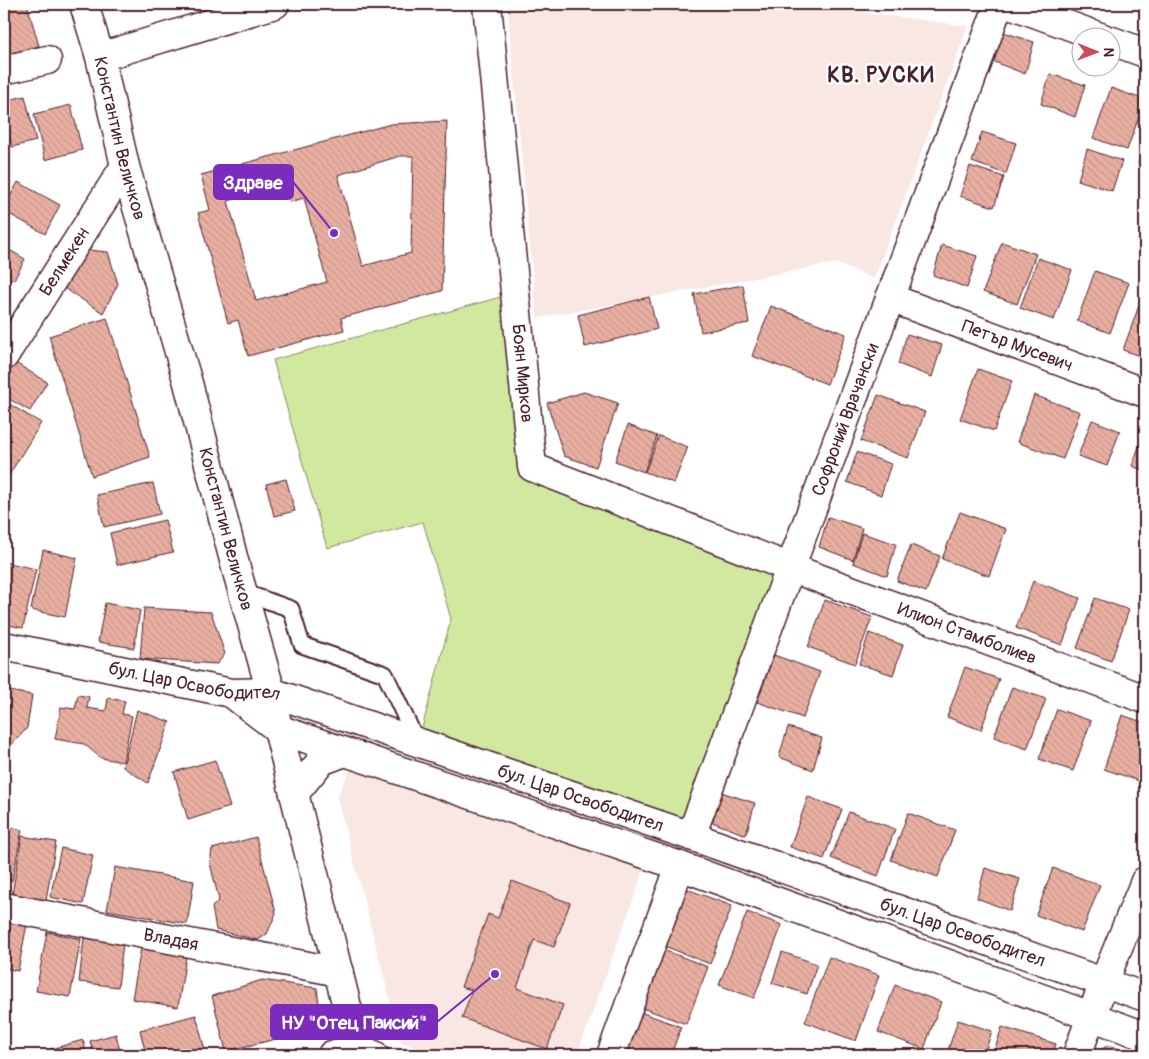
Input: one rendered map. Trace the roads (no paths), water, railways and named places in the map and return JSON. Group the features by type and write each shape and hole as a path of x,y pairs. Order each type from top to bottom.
{"street":[{"name":"Константин Величков","path":"84,4 100,57 125,166 188,383 271,692 278,729 339,972 364,1053"},
{"path":"100,57 275,4"},
{"name":"Боян Мирков","path":"487,4 532,467 791,568"},
{"name":"Софроний Врачански","path":"691,836 999,4"},
{"path":"1010,4 1076,28"},
{"path":"1122,45 1145,53"},
{"path":"4,70 47,60"},
{"name":"Белмекен","path":"4,356 125,166"},
{"name":"Петър Мусевич","path":"890,298 1145,393"},
{"name":"Илион Стамболиев","path":"791,568 1145,699"},
{"name":"бул. Цар Освободител","path":"4,646 231,693 271,692 691,836 1145,997"},
{"name":"бул. Цар Освободител","path":"231,693 278,729 677,875 1145,1036"},
{"path":"294,794 321,761 345,752"},
{"path":"611,1055 677,875"},
{"path":"1077,1055 1145,880"},
{"name":"Владая","path":"4,907 339,972"},
{"path":"332,1055 364,1053"}],"lane":[{"path":"243,592 291,609 302,645 385,674 418,743"}],"place":[{"name":"Здраве","path":"334,233"},
{"name":"НУ \"Отец Паисий\"","path":"495,974"}],"district":[{"name":"КВ. РУСКИ","path":"881,74"}]}
